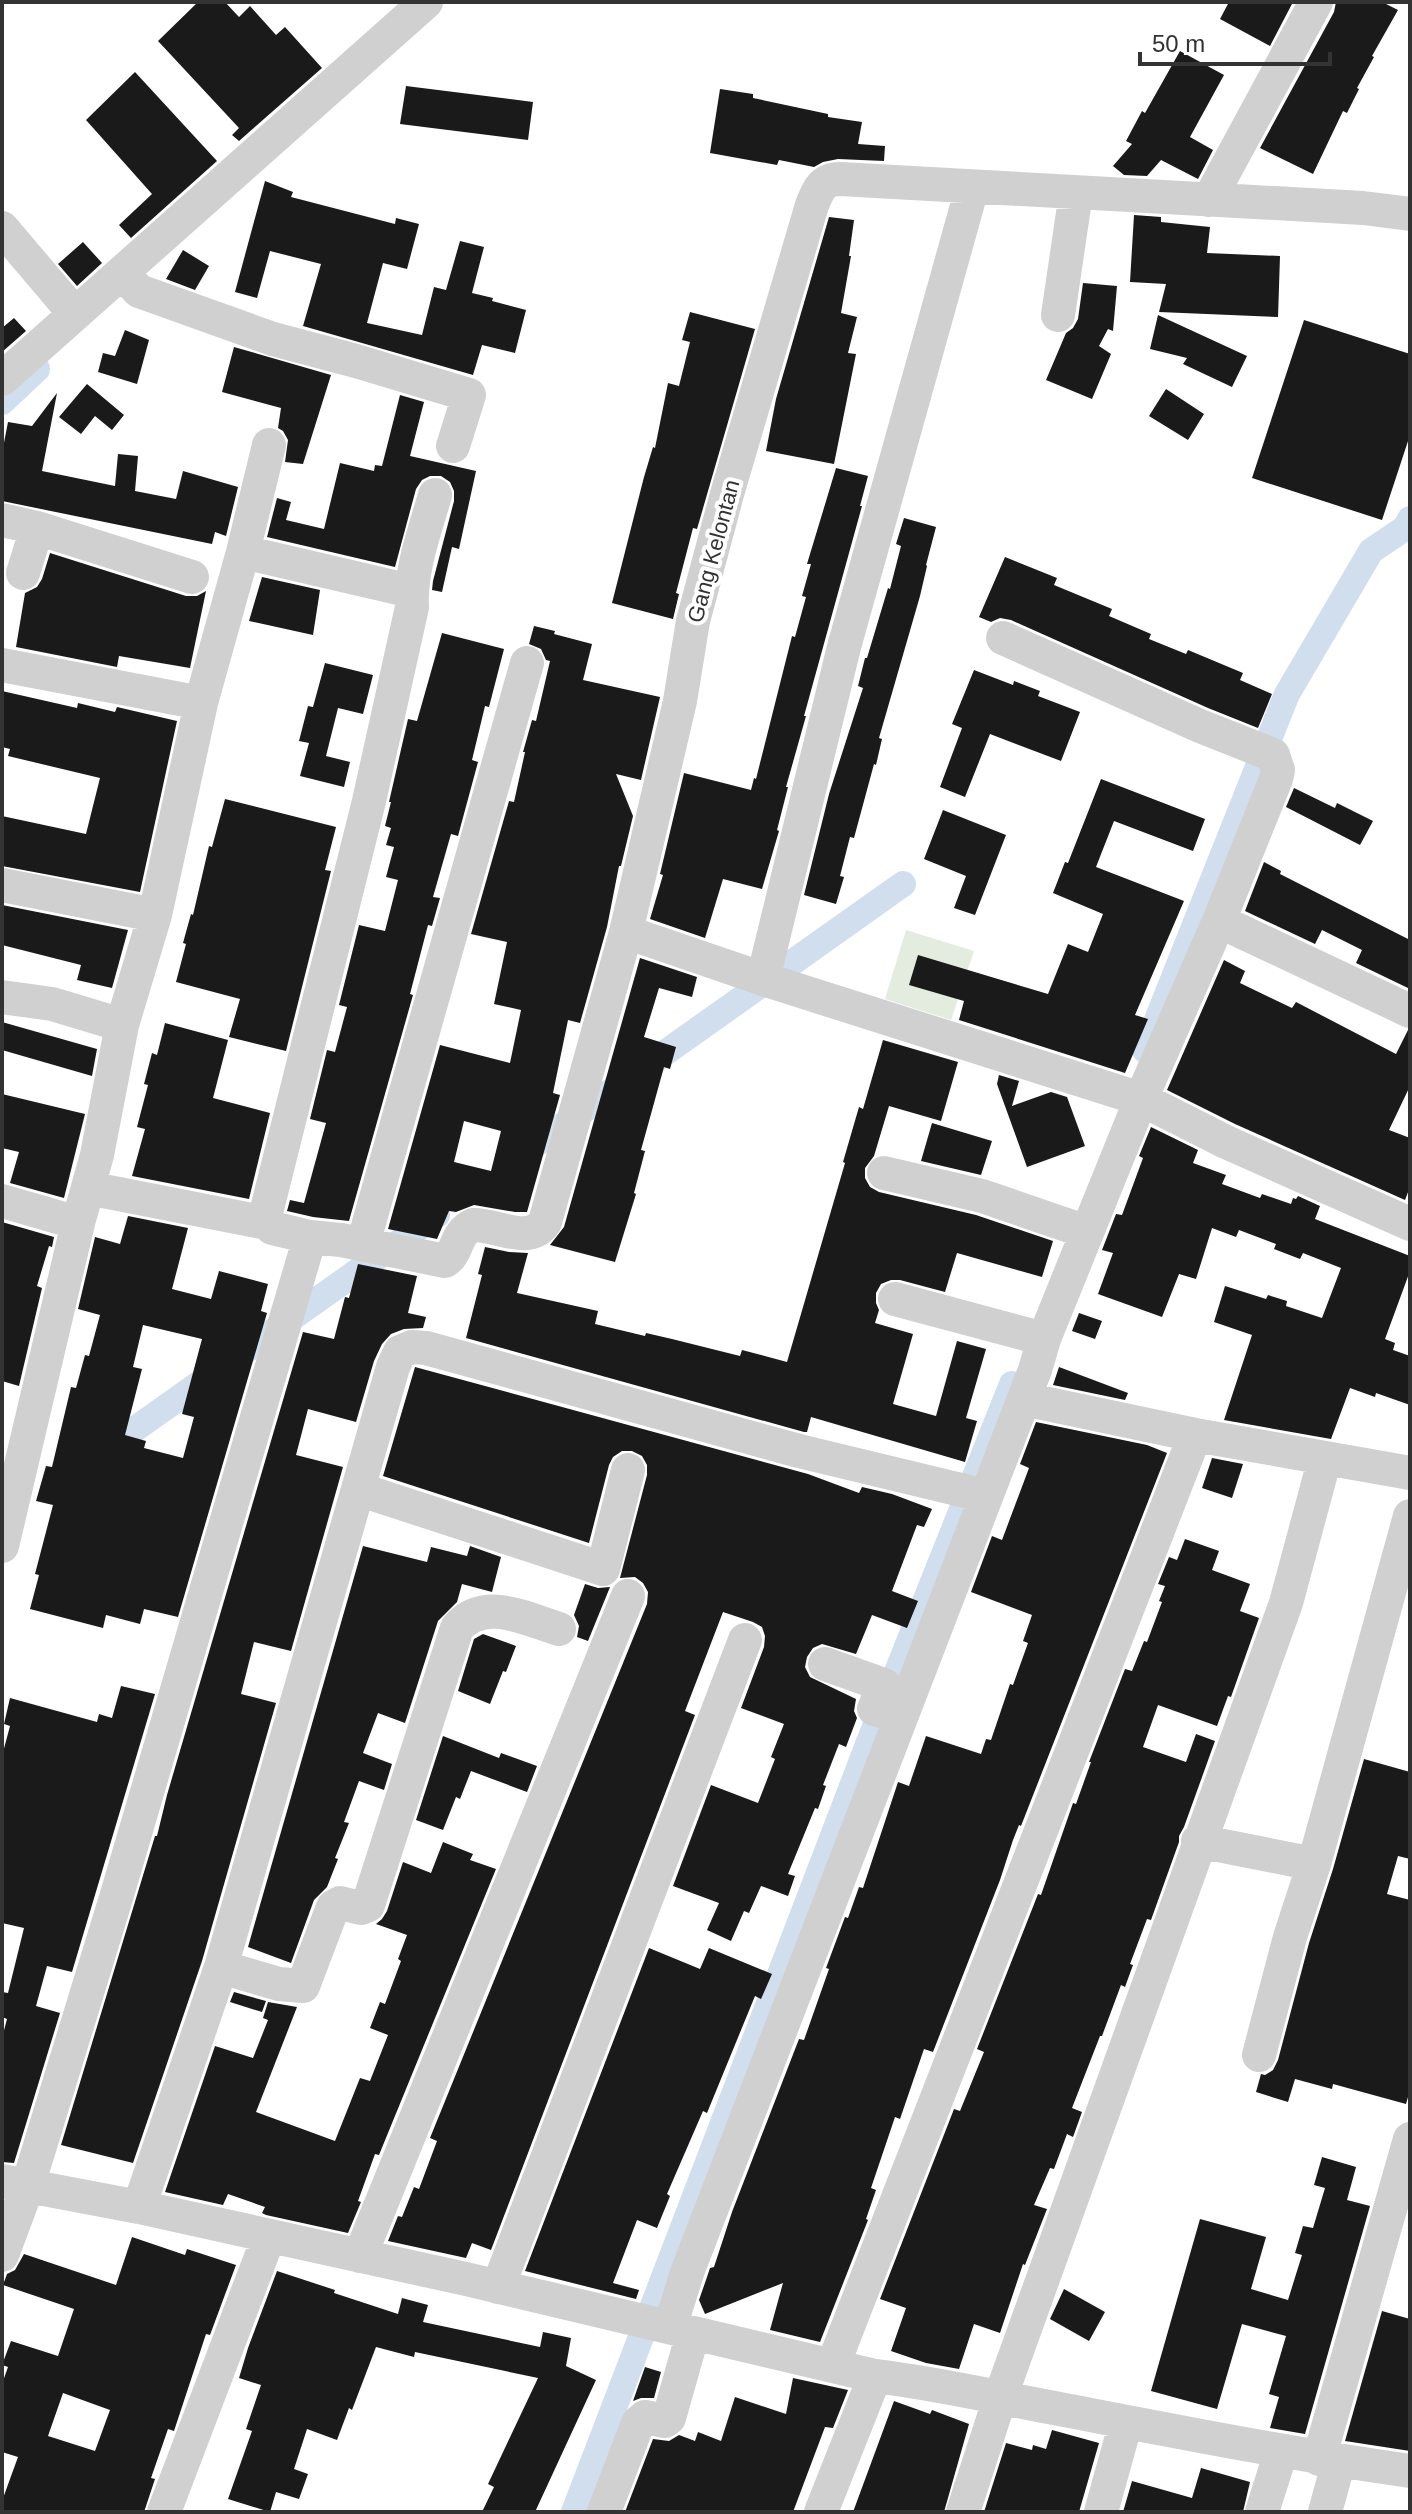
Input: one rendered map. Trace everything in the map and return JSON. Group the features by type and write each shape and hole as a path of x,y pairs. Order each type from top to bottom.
{"street":[{"path":"2,379 426,2"},
{"path":"1209,200 1316,2"},
{"name":"Gang Kelontan","path":"363,1244 445,1261 451,1258 460,1236 473,1225 531,1233 540,1229 545,1222 626,932 680,701 693,621 812,205 821,185 827,180 972,188"},
{"path":"763,979 844,647 972,188 1363,208 1410,214"},
{"path":"1058,315 1076,193"},
{"path":"2,228 75,314"},
{"path":"122,273 139,291 273,339 469,395 453,446"},
{"path":"2,1546 78,1223 97,1155 122,1025 155,915 201,703 269,445"},
{"path":"267,1223 268,1203 369,801 412,607 415,569 435,495"},
{"path":"2,520 192,577"},
{"path":"23,573 37,528"},
{"path":"243,552 411,591"},
{"path":"604,2512 638,2423 645,2417 665,2421 669,2418 677,2329 688,2270 901,1717 972,1493 1024,1399 1031,1335 1126,1093 1219,921 1278,770 1263,752 1003,638"},
{"path":"88,1188 267,1223 272,1228 310,1237 363,1244 527,663"},
{"path":"2,665 201,703"},
{"path":"2,885 155,915"},
{"path":"1219,921 1410,1011"},
{"path":"626,932 763,979 1126,1093 1226,1142 1410,1224"},
{"path":"2,997 52,1004 122,1025"},
{"path":"884,1173 982,1196 1074,1227"},
{"path":"2,1201 78,1223"},
{"path":"2,2255 15,2183 116,1898 310,1237"},
{"path":"895,1299 1031,1335"},
{"path":"139,2207 221,1967 400,1352 412,1347 426,1348 799,1451 972,1493"},
{"path":"1024,1399 1195,1435 1410,1473"},
{"path":"833,2365 1195,1435"},
{"path":"963,2512 1000,2398 1286,1603 1325,1458"},
{"path":"358,1489 603,1569 628,1470"},
{"path":"1259,2055 1410,1516"},
{"path":"360,2256 628,1596"},
{"path":"221,1967 279,1984 303,1986 333,1907 340,1903 361,1908 368,1905 457,1628 478,1612 492,1611 559,1629"},
{"path":"498,2287 745,1640"},
{"path":"825,1664 884,1685 874,1709 901,1717"},
{"path":"1198,1841 1314,1864"},
{"path":"1325,2512 1329,2460 1410,2139"},
{"path":"15,2183 360,2256 875,2376 934,2383 1281,2452 1410,2471"},
{"path":"164,2512 269,2236"},
{"path":"821,2512 875,2376"},
{"path":"1101,2512 1126,2422"},
{"path":"1262,2512 1281,2452"}],"shaded area":[{"path":"906,930 974,951 951,1020 885,999"}],"building":[{"path":"198,2 225,2 239,17 250,6 276,35 285,27 322,68 239,141 232,135 239,128 158,41"},
{"path":"1229,2 1293,2 1270,46 1220,19"},
{"path":"1336,2 1382,2 1398,10 1313,174 1260,148 1334,12"},
{"path":"1180,51 1224,75 1190,137 1213,150 1198,179 1161,160 1147,176 1124,175 1113,166 1132,144 1126,141"},
{"path":"135,72 217,161 131,238 119,225 152,194 86,120"},
{"path":"406,86 533,102 528,140 400,124"},
{"path":"720,89 753,94 753,98 828,114 828,117 862,122 858,144 885,146 884,161 838,159 814,167 779,160 777,165 710,153"},
{"path":"265,181 293,192 291,197 395,224 396,218 419,224 407,269 383,263 367,323 422,335 434,287 446,290 460,241 484,247 472,293 526,310 515,353 482,345 473,375 303,326 321,264 270,251 257,298 235,292"},
{"path":"1134,215 1161,217 1161,222 1210,227 1207,253 1280,256 1278,317 1159,312 1166,284 1130,282"},
{"path":"829,217 854,220 841,313 857,317 848,353 856,354 834,464 766,451 776,399"},
{"path":"83,242 102,263 77,286 58,264"},
{"path":"183,250 209,266 195,290 166,279"},
{"path":"1083,283 1117,286 1113,331 1108,329 1099,346 1111,354 1092,399 1046,380 1066,333 1078,319"},
{"path":"690,312 755,329 697,529 693,528 676,593 679,594 673,619 612,603 644,477 655,448 668,383 679,386 690,342 682,340"},
{"path":"1158,315 1247,356 1232,387 1183,364 1187,358 1150,349"},
{"path":"14,318 26,331 2,352 2,328"},
{"path":"1304,320 1410,354 1410,435 1382,520 1252,478"},
{"path":"125,330 149,340 137,384 98,372 103,353 115,356"},
{"path":"234,347 331,375 303,464 285,462 288,440 278,428 281,408 222,392"},
{"path":"87,384 124,415 112,430 95,416 81,434 59,417"},
{"path":"1166,389 1204,414 1188,440 1149,416"},
{"path":"57,393 42,471 115,486 118,454 138,456 135,491 176,499 183,471 238,487 226,536 215,532 212,544 2,501 2,453 8,422 32,426"},
{"path":"400,395 424,402 410,456 476,471 459,549 452,547 442,592 432,590 433,581 454,491 450,482 441,476 422,480 416,489 395,567 267,537 277,498 291,502 286,520 324,529 340,463 374,471 375,465 382,466"},
{"path":"836,468 868,476 786,787 779,831 762,889 723,879 705,938 650,919 663,875 660,874 684,773 751,790 792,636 795,637 806,597 802,596 811,564 807,564"},
{"path":"904,518 936,527 920,596 879,738 882,739 876,765 854,838 850,837 836,904 804,895 829,794 863,688 858,686 865,658 890,589 901,546 896,544"},
{"path":"50,553 186,596 197,596 206,591 190,668 119,656 117,667 16,647 25,593 37,587 42,579"},
{"path":"1005,557 1057,578 1054,585 1112,609 1109,616 1151,634 1149,639 1186,654 1188,650 1243,673 1240,680 1272,694 1258,728 1011,620 1000,618 991,622 979,617"},
{"path":"262,577 320,590 313,635 249,621"},
{"path":"534,626 592,644 583,680 660,697 641,780 616,774 633,816 580,1023 568,1020 553,1093 560,1095 527,1212 474,1205 456,1212 449,1211 437,1239 388,1229 440,1045 510,1063 521,1010 494,1004 507,942 471,934 509,801 514,802 523,752 532,720 536,721 550,661 546,660 541,649 529,644","holes":["464,1121 501,1131 491,1171 454,1162"]},
{"path":"442,633 504,649 489,707 485,706 472,760 478,762 458,836 451,834 433,897 440,898 432,926 428,925 410,994 413,995 349,1221 287,1211 290,1200 304,1203 326,1123 310,1119 327,1050 335,1052 347,1007 339,1005 359,925 385,931 398,880 386,877 394,847 386,845 391,828 385,826 389,802 408,719 417,721"},
{"path":"325,663 373,675 363,714 338,708 326,756 350,762 344,787 300,776 309,743 299,741 308,706 313,707"},
{"path":"974,670 1013,685 1014,681 1040,691 1038,696 1080,712 1061,761 990,734 965,797 940,787 962,728 952,724"},
{"path":"2,691 77,708 78,703 115,712 117,707 177,721 140,892 2,866 2,816 86,834 100,778 8,756 10,749 2,747"},
{"path":"1101,779 1205,819 1193,851 1114,821 1096,867 1184,901 1135,1015 1148,1019 1125,1073 959,1020 964,1001 909,985 918,955 1048,994 1068,944 1088,952 1103,914 1053,893"},
{"path":"1294,788 1335,808 1337,803 1373,821 1360,845 1286,807"},
{"path":"225,799 336,827 325,870 331,871 286,1051 229,1037 240,999 176,982 186,944 183,943"},
{"path":"943,810 1006,835 975,915 954,908 966,876 924,859"},
{"path":"1264,862 1281,871 1280,874 1410,940 1410,989 1356,963 1362,950 1322,930 1315,944 1245,911"},
{"path":"2,905 128,930 112,988 77,980 81,965 2,945"},
{"path":"640,958 697,977 692,997 659,988 644,1037 676,1047 670,1069 664,1067 641,1150 645,1151 636,1194 615,1262 550,1245 564,1227"},
{"path":"1224,960 1245,971 1240,983 1292,1008 1296,1002 1396,1054 1410,1031 1410,1086 1389,1130 1410,1138 1410,1187 1405,1200 1167,1090"},
{"path":"2,1022 97,1049 92,1076 2,1050"},
{"path":"165,1023 228,1040 213,1098 270,1113 249,1199 132,1176 145,1129 137,1127 148,1085 144,1084 152,1053 157,1055"},
{"path":"883,1040 958,1062 941,1121 889,1106 874,1156 865,1168 865,1178 870,1187 879,1192 976,1215 1053,1241 1042,1277 957,1253 945,1292 891,1280 881,1284 876,1293 879,1310 875,1323 913,1334 893,1404 936,1416 957,1341 986,1349 966,1418 977,1421 965,1462 811,1417 807,1432 804,1432 466,1338 482,1275 478,1274 485,1247 528,1253 517,1293 598,1311 595,1324 740,1356 742,1350 787,1362 859,1107 863,1109"},
{"path":"999,1075 1019,1081 1012,1106 1051,1092 1067,1097 1085,1146 1027,1167 997,1084"},
{"path":"2,1094 85,1114 64,1198 10,1183 19,1152 2,1148"},
{"path":"932,1123 992,1141 981,1175 921,1161"},
{"path":"1151,1127 1198,1150 1193,1163 1226,1175 1222,1184 1260,1198 1262,1194 1291,1204 1293,1198 1298,1196 1320,1206 1315,1219 1410,1256 1410,1271 1385,1339 1395,1343 1393,1350 1410,1356 1410,1405 1350,1388 1331,1439 1224,1420 1252,1335 1214,1322 1225,1286 1266,1299 1268,1295 1287,1301 1286,1306 1322,1318 1341,1268 1303,1253 1300,1259 1274,1249 1276,1244 1239,1230 1236,1237 1212,1228 1196,1279 1179,1274 1162,1317 1098,1294 1113,1253 1102,1250 1116,1214 1122,1215"},
{"path":"128,1216 188,1228 172,1289 211,1299 219,1271 268,1284 261,1311 267,1313 178,1617 144,1609 140,1624 106,1615 103,1628 30,1609 39,1575 35,1574 53,1505 36,1501 46,1466 52,1467 71,1387 76,1388 85,1355 89,1356 100,1315 78,1309 95,1237 120,1244","holes":["143,1325 202,1339 182,1414 194,1417 183,1458 144,1448 146,1441 125,1435 142,1369 133,1367"]},
{"path":"2,1222 54,1237 37,1286 42,1288 19,1386 2,1381"},
{"path":"358,1264 417,1276 408,1313 426,1317 423,1328 404,1329 391,1334 382,1344 356,1422 308,1409 296,1455 343,1467 291,1651 254,1642 241,1694 276,1703 202,1961 133,2163 61,2145 157,1836 303,1332 334,1339"},
{"path":"1079,1313 1102,1321 1095,1339 1072,1331"},
{"path":"415,1367 808,1474 859,1493 862,1487 932,1509 924,1527 917,1525 892,1591 918,1601 907,1628 872,1615 856,1654 822,1644 813,1648 807,1657 805,1667 810,1677 856,1699 854,1711 857,1718 846,1747 839,1744 823,1785 826,1786 818,1809 815,1808 788,1874 795,1876 788,1896 761,1886 749,1913 744,1911 731,1941 707,1930 719,1903 673,1886 711,1785 758,1803 784,1724 741,1708 764,1647 765,1636 762,1627 723,1612 685,1711 695,1715 491,2250 472,2243 466,2258 388,2241 414,2187 419,2189 437,2141 430,2138 647,1604 648,1592 643,1583 635,1577 620,1578 647,1465 642,1456 632,1451 622,1451 613,1457 589,1543 383,1476"},
{"path":"1059,1367 1128,1393 1125,1400 1053,1385"},
{"path":"1036,1422 1147,1445 1167,1453 1013,1840 933,2052 924,2049 900,2119 895,2117 871,2188 876,2190 868,2220 820,2342 770,2330 783,2283 705,2314 699,2300 710,2268 714,2267 799,2039 804,2040 845,1917 848,1918 859,1887 863,1888 898,1782 909,1786 926,1736 981,1754 986,1739 991,1740 1010,1684 1013,1685 1028,1643 1023,1641 1032,1615 971,1592 992,1536 1002,1540 1029,1468 1020,1464"},
{"path":"1212,1458 1243,1464 1232,1498 1202,1488"},
{"path":"1185,1539 1219,1551 1212,1570 1250,1584 1240,1611 1259,1618 1231,1697 1228,1696 1217,1726 1158,1705 1143,1747 1186,1762 1196,1734 1215,1741 1151,1920 1147,1919 1130,1964 1133,1965 1125,1987 1121,1985 1072,2108 1082,2112 1073,2137 1067,2134 1054,2169 1050,2168 1034,2205 1047,2209 1023,2264 1000,2333 974,2324 959,2369 926,2363 891,2351 906,2308 880,2299 954,2109 960,2111 984,2052 977,2049 1038,1894 1041,1895 1125,1669 1132,1671 1144,1641 1147,1642 1162,1602 1159,1601 1165,1586 1158,1584 1169,1557 1177,1560"},
{"path":"363,1546 427,1562 431,1547 467,1556 470,1546 501,1557 492,1592 462,1584 457,1602 438,1621 405,1723 378,1713 363,1753 392,1764 384,1790 359,1781 344,1822 349,1823 335,1858 338,1859 327,1887 314,1900 291,1963 248,1947"},
{"path":"585,1584 598,1588 610,1587 588,1641 577,1637 579,1626 574,1615"},
{"path":"483,1634 516,1646 490,1704 458,1691 474,1639"},
{"path":"121,1686 155,1694 72,1972 47,1966 36,2006 60,2013 14,2163 2,2162 2,2038 7,2019 2,2017 2,1992 8,1993 24,1928 2,1923 2,1756 10,1726 4,1724 10,1698 97,1722 99,1714 112,1718"},
{"path":"443,1736 499,1758 501,1753 537,1766 527,1792 471,1771 460,1799 456,1797 443,1830 416,1820"},
{"path":"1364,1759 1410,1772 1410,1859 1398,1856 1387,1894 1410,1900 1410,2090 1406,2104 1333,2084 1332,2089 1295,2079 1288,2102 1256,2092 1261,2074 1273,2070 1278,2060"},
{"path":"443,1842 473,1854 470,1860 496,1869 379,2155 375,2154 348,2233 266,2215 262,2213 265,2207 228,2194 223,2205 165,2192 215,2046 253,2058 268,2020 263,2018 268,2002 297,2007 256,2112 335,2141 360,2078 370,2081 388,2035 370,2028 380,2002 385,2004 407,1935 376,1924 387,1911 403,1862 431,1873"},
{"path":"649,1948 700,1969 709,1948 772,1974 761,1999 755,1996 707,2113 703,2111 667,2194 670,2196 657,2228 637,2220 613,2283 639,2290 636,2299 525,2271"},
{"path":"234,1992 266,2001 262,2012 230,2002"},
{"path":"1322,2157 1356,2167 1347,2200 1370,2206 1305,2434 1270,2428 1279,2397 1269,2394 1286,2336 1242,2324 1217,2409 1151,2391 1200,2219 1266,2237 1251,2289 1288,2300 1302,2255 1295,2253 1303,2226 1313,2228 1325,2188 1314,2185"},
{"path":"132,2237 185,2255 187,2249 236,2265 210,2335 206,2334 174,2431 168,2429 151,2478 155,2479 144,2512 2,2512 2,2501 18,2457 2,2452 2,2384 8,2367 2,2365 11,2341 58,2356 74,2309 3,2285 7,2274 15,2270 24,2254 116,2285","holes":["63,2393 110,2410 95,2451 48,2436"]},
{"path":"277,2271 398,2314 402,2298 428,2305 423,2322 540,2347 543,2332 571,2338 566,2366 596,2380 535,2512 482,2512 494,2487 488,2484 538,2378 415,2352 414,2357 376,2347 337,2440 307,2429 294,2469 308,2474 299,2499 276,2492 270,2512 228,2499 252,2431 246,2429 261,2385 239,2378"},
{"path":"1064,2289 1105,2312 1089,2341 1050,2319"},
{"path":"1382,2311 1410,2319 1410,2451 1345,2441"},
{"path":"645,2367 661,2372 654,2398 633,2401"},
{"path":"793,2378 848,2390 833,2428 825,2427 793,2512 625,2512 653,2439 669,2441 679,2435 695,2441 698,2432 721,2441 735,2397 786,2414"},
{"path":"894,2401 930,2414 932,2410 969,2424 944,2512 853,2512"},
{"path":"1052,2430 1099,2443 1079,2512 984,2512 1006,2443 1032,2450 1033,2445 1046,2449"},
{"path":"1201,2468 1250,2482 1243,2512 1123,2512 1132,2481 1192,2498"}],"waterway":[{"path":"2,402 37,369"},
{"path":"1145,1050 1287,694 1371,551 1405,528 1410,519"},
{"path":"521,1155 903,884"},
{"path":"97,1456 437,1215"},
{"path":"574,2512 869,1742 1012,1384"}]}
